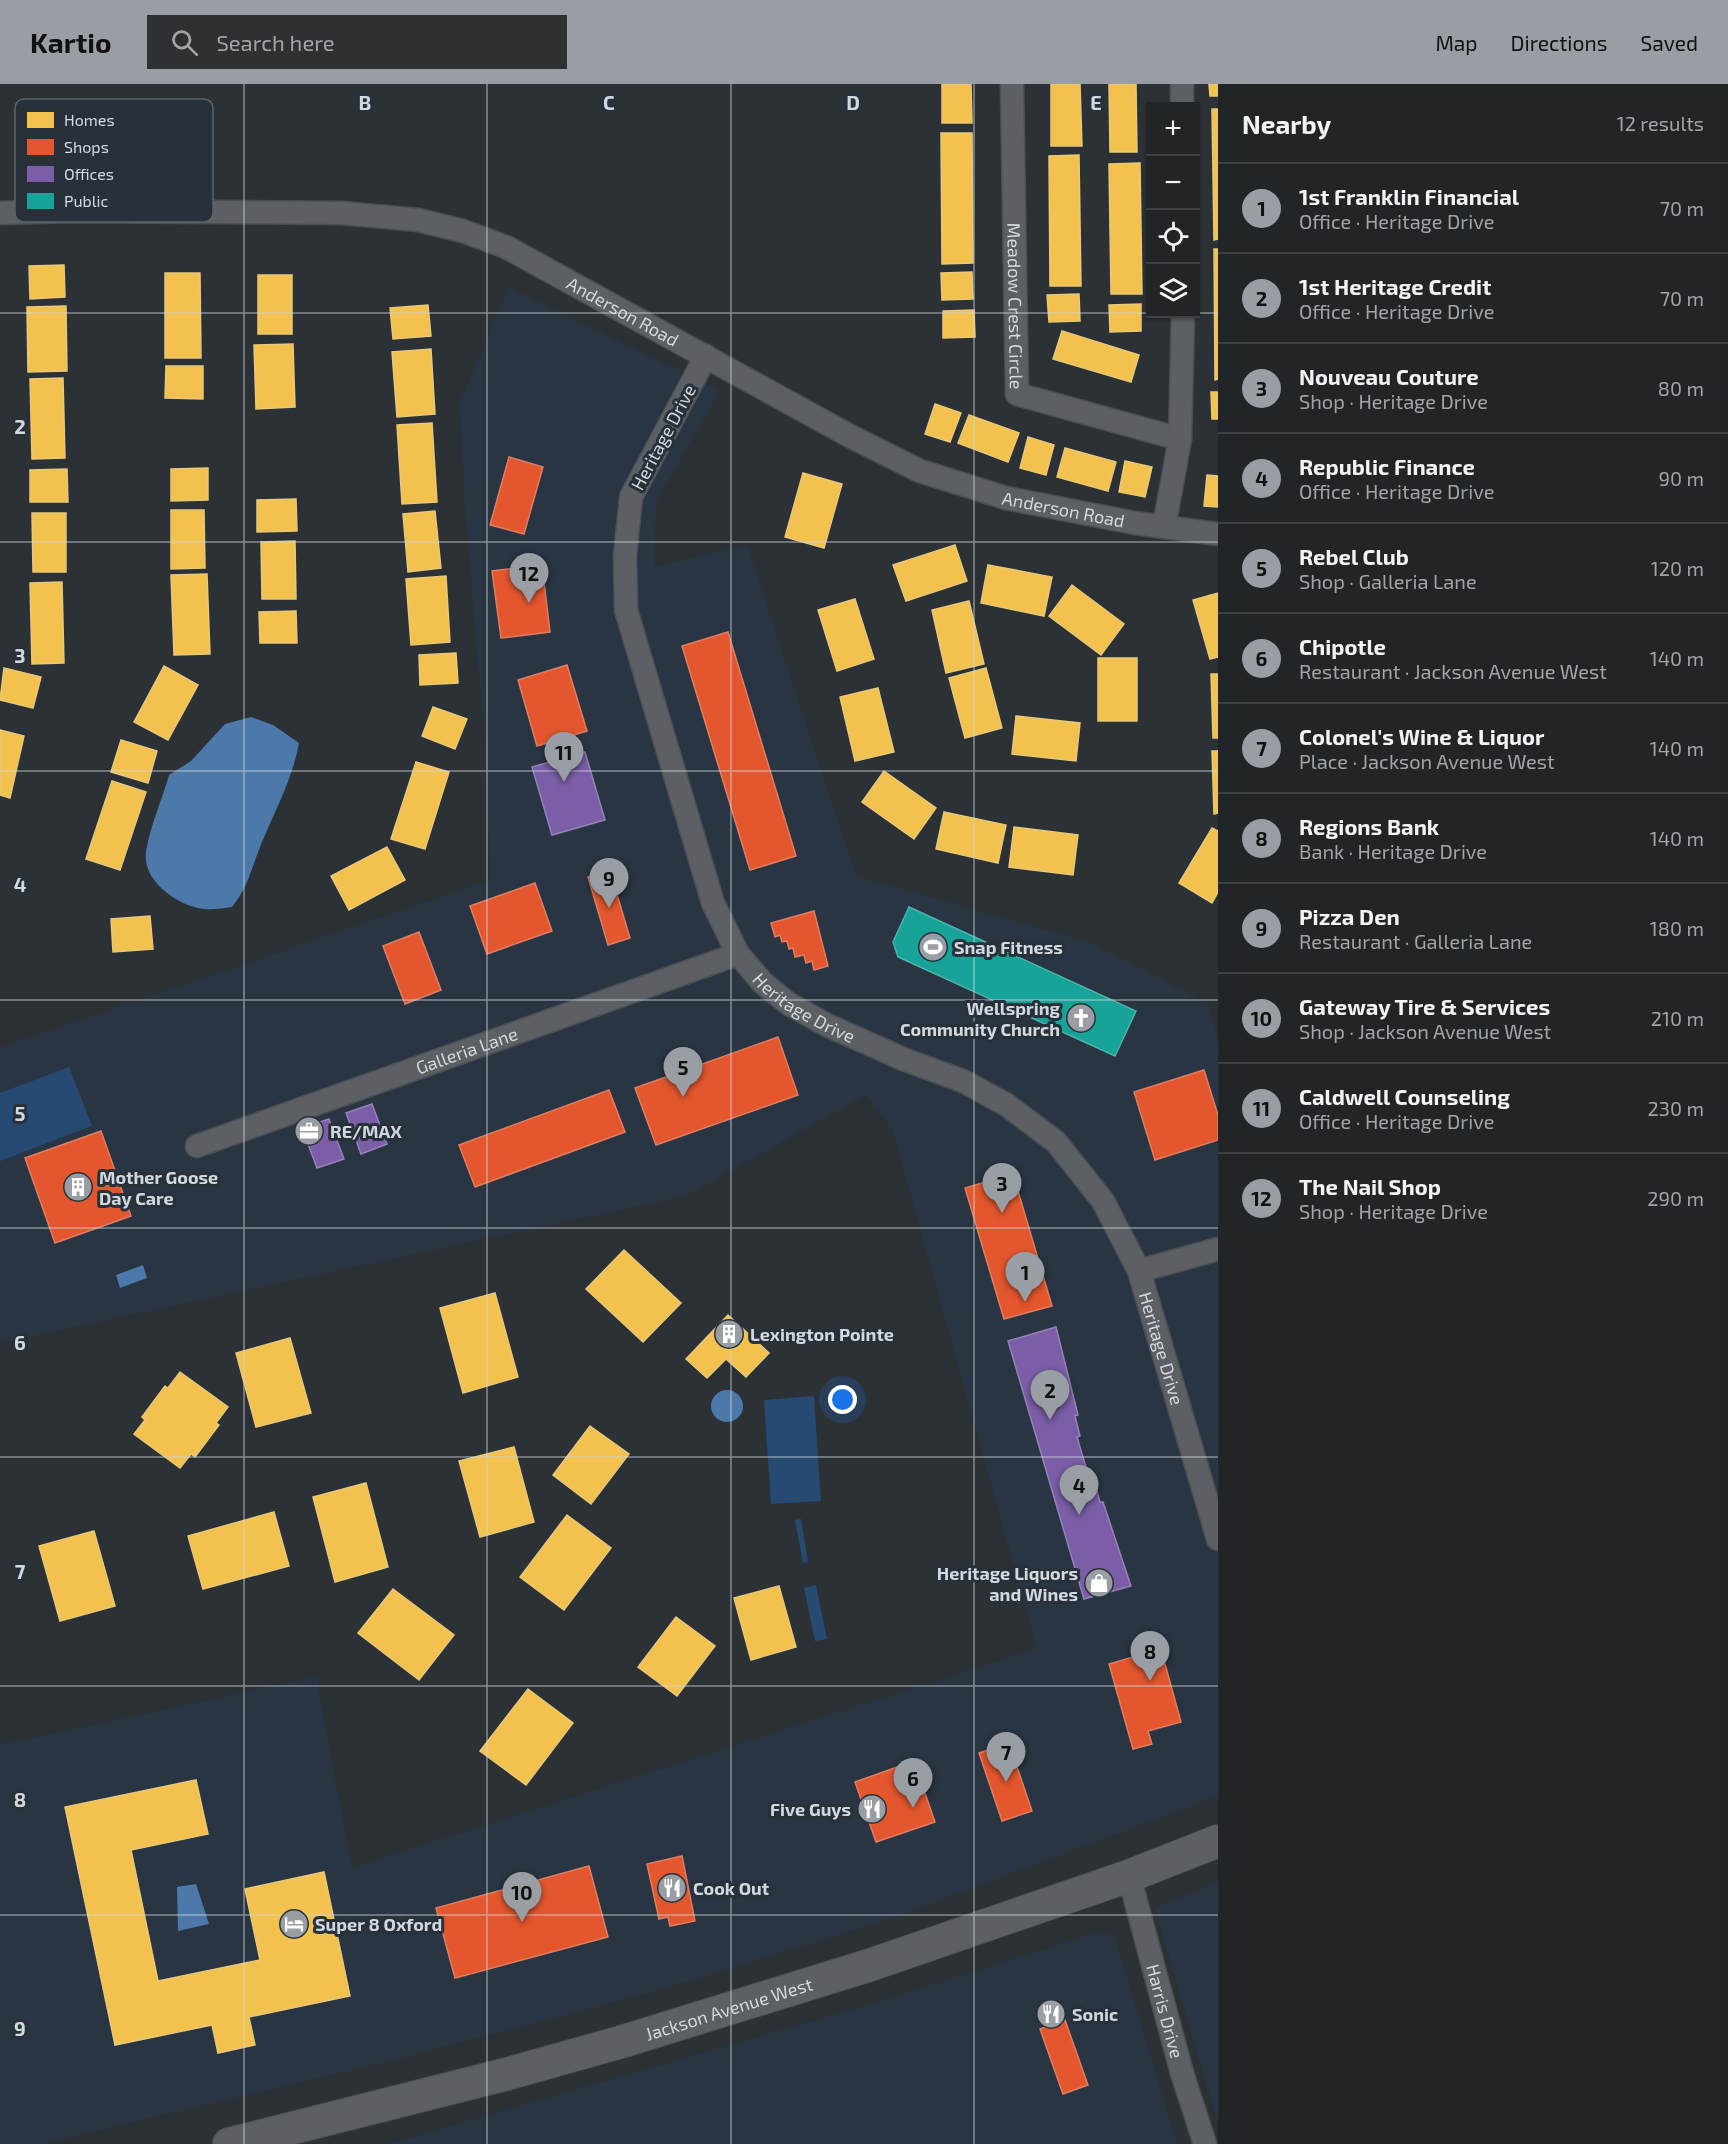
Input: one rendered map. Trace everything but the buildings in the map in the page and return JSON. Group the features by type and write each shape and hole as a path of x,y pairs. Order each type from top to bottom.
{"main road":[{"name":"Jackson Avenue West","path":"229,2144 503,2075 621,2042 870,1965 1129,1876 1218,1841"}],"street":[{"name":"Meadow Crest Circle","path":"1012,84 1017,394 1180,439"},
{"path":"1182,84 1182,102"},
{"name":"Anderson Road","path":"213,212 342,213 418,220 463,231 506,248 850,436 921,471 1006,498 1164,527 1218,534"},
{"name":"Anderson Road","path":"0,213 15,213"},
{"path":"1164,527 1180,439 1183,318"},
{"name":"Heritage Drive","path":"706,356 631,497 625,556 626,610 713,903 738,954 763,983 789,1004 814,1019 903,1059 963,1081 1007,1105 1056,1142 1103,1201 1139,1271 1218,1539"},
{"name":"Galleria Lane","path":"197,1146 738,954"},
{"path":"1139,1271 1218,1249"},
{"name":"Harris Drive","path":"1129,1876 1182,2073 1205,2144"}],"shaded area":[{"path":"509,287 720,391 656,502 654,567 747,545 856,876 1094,944 1208,1004 1218,1041 1218,1796 886,1920 663,1989 394,2060 41,2144 0,2144 0,1745 316,1677 352,1868 1037,1649 893,1131 866,1095 685,1196 0,1343 0,1048 491,880 483,723 465,509 460,402"},
{"path":"251,717 273,725 299,743 293,767 238,899 232,907 207,909 194,907 173,897 156,882 150,873 146,863 146,852 153,823 169,775 191,761 225,724"},
{"path":"69,1067 92,1126 0,1161 0,1093"},
{"path":"143,1265 147,1278 120,1288 116,1275"},
{"path":"727,1390 738,1395 743,1406 738,1417 727,1422 716,1417 711,1406 716,1395"},
{"path":"814,1396 821,1501 771,1504 764,1400"},
{"path":"801,1519 808,1562 803,1563 795,1520"},
{"path":"816,1585 827,1639 815,1641 804,1588"},
{"path":"1218,1882 1218,2123 1155,1908"},
{"path":"196,1884 209,1924 178,1931 177,1887"},
{"path":"1089,1935 1114,1935 1177,2144 389,2144 896,1997"}],"place":[{"name":"The Nail Shop","path":"529,603"},
{"name":"Caldwell Counseling","path":"564,782"},
{"name":"Pizza Den","path":"609,908"},
{"name":"Snap Fitness","path":"933,947"},
{"name":"Wellspring Community Church","path":"1081,1018"},
{"name":"Rebel Club","path":"683,1097"},
{"name":"RE/MAX","path":"309,1131"},
{"name":"Mother Goose Day Care","path":"78,1187"},
{"name":"Nouveau Couture","path":"1002,1213"},
{"name":"1st Franklin Financial","path":"1025,1302"},
{"name":"Lexington Pointe","path":"729,1334"},
{"name":"1st Heritage Credit","path":"1050,1420"},
{"name":"Republic Finance","path":"1079,1515"},
{"name":"Heritage Liquors and Wines","path":"1099,1583"},
{"name":"Regions Bank","path":"1150,1681"},
{"name":"Colonel's Wine & Liquor","path":"1006,1782"},
{"name":"Chipotle","path":"913,1808"},
{"name":"Five Guys","path":"872,1809"},
{"name":"Cook Out","path":"672,1888"},
{"name":"Gateway Tire & Services","path":"522,1922"},
{"name":"Super 8 Oxford","path":"294,1924"},
{"name":"Sonic","path":"1051,2014"}]}
